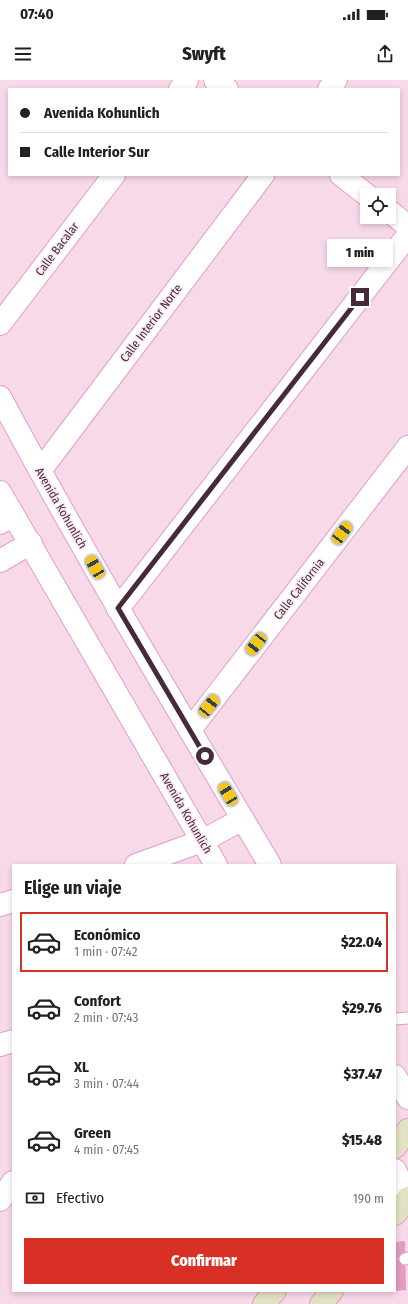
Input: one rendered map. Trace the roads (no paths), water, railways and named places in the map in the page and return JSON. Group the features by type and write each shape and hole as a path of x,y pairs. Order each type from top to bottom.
{"main road":[{"path":"396,1146 408,1130"},
{"path":"396,1213 408,1198"},
{"path":"264,1304 274,1292"},
{"path":"321,1304 331,1292"}],"street":[{"path":"215,80 226,88"},
{"path":"330,88 336,80"},
{"name":"Calle Bacalar","path":"0,324 113,176"},
{"name":"Calle Interior Norte","path":"40,471 262,176"},
{"path":"342,176 360,190"},
{"path":"396,217 408,226"},
{"path":"118,608 408,234"},
{"name":"Avenida Kohunlich","path":"0,397 40,471 118,608 269,864"},
{"name":"Calle California","path":"190,730 408,447"},
{"name":"Avenida Kohunlich","path":"0,492 7,519 31,543 215,864"},
{"path":"0,561 31,543"},
{"path":"139,864 202,841 243,819"},
{"path":"0,905 12,901"},
{"path":"0,1045 12,1041"},
{"path":"396,1078 408,1098"},
{"path":"396,1172 408,1198"},
{"path":"0,1200 12,1183"}],"lane":[{"path":"396,1019 408,1018"}]}
